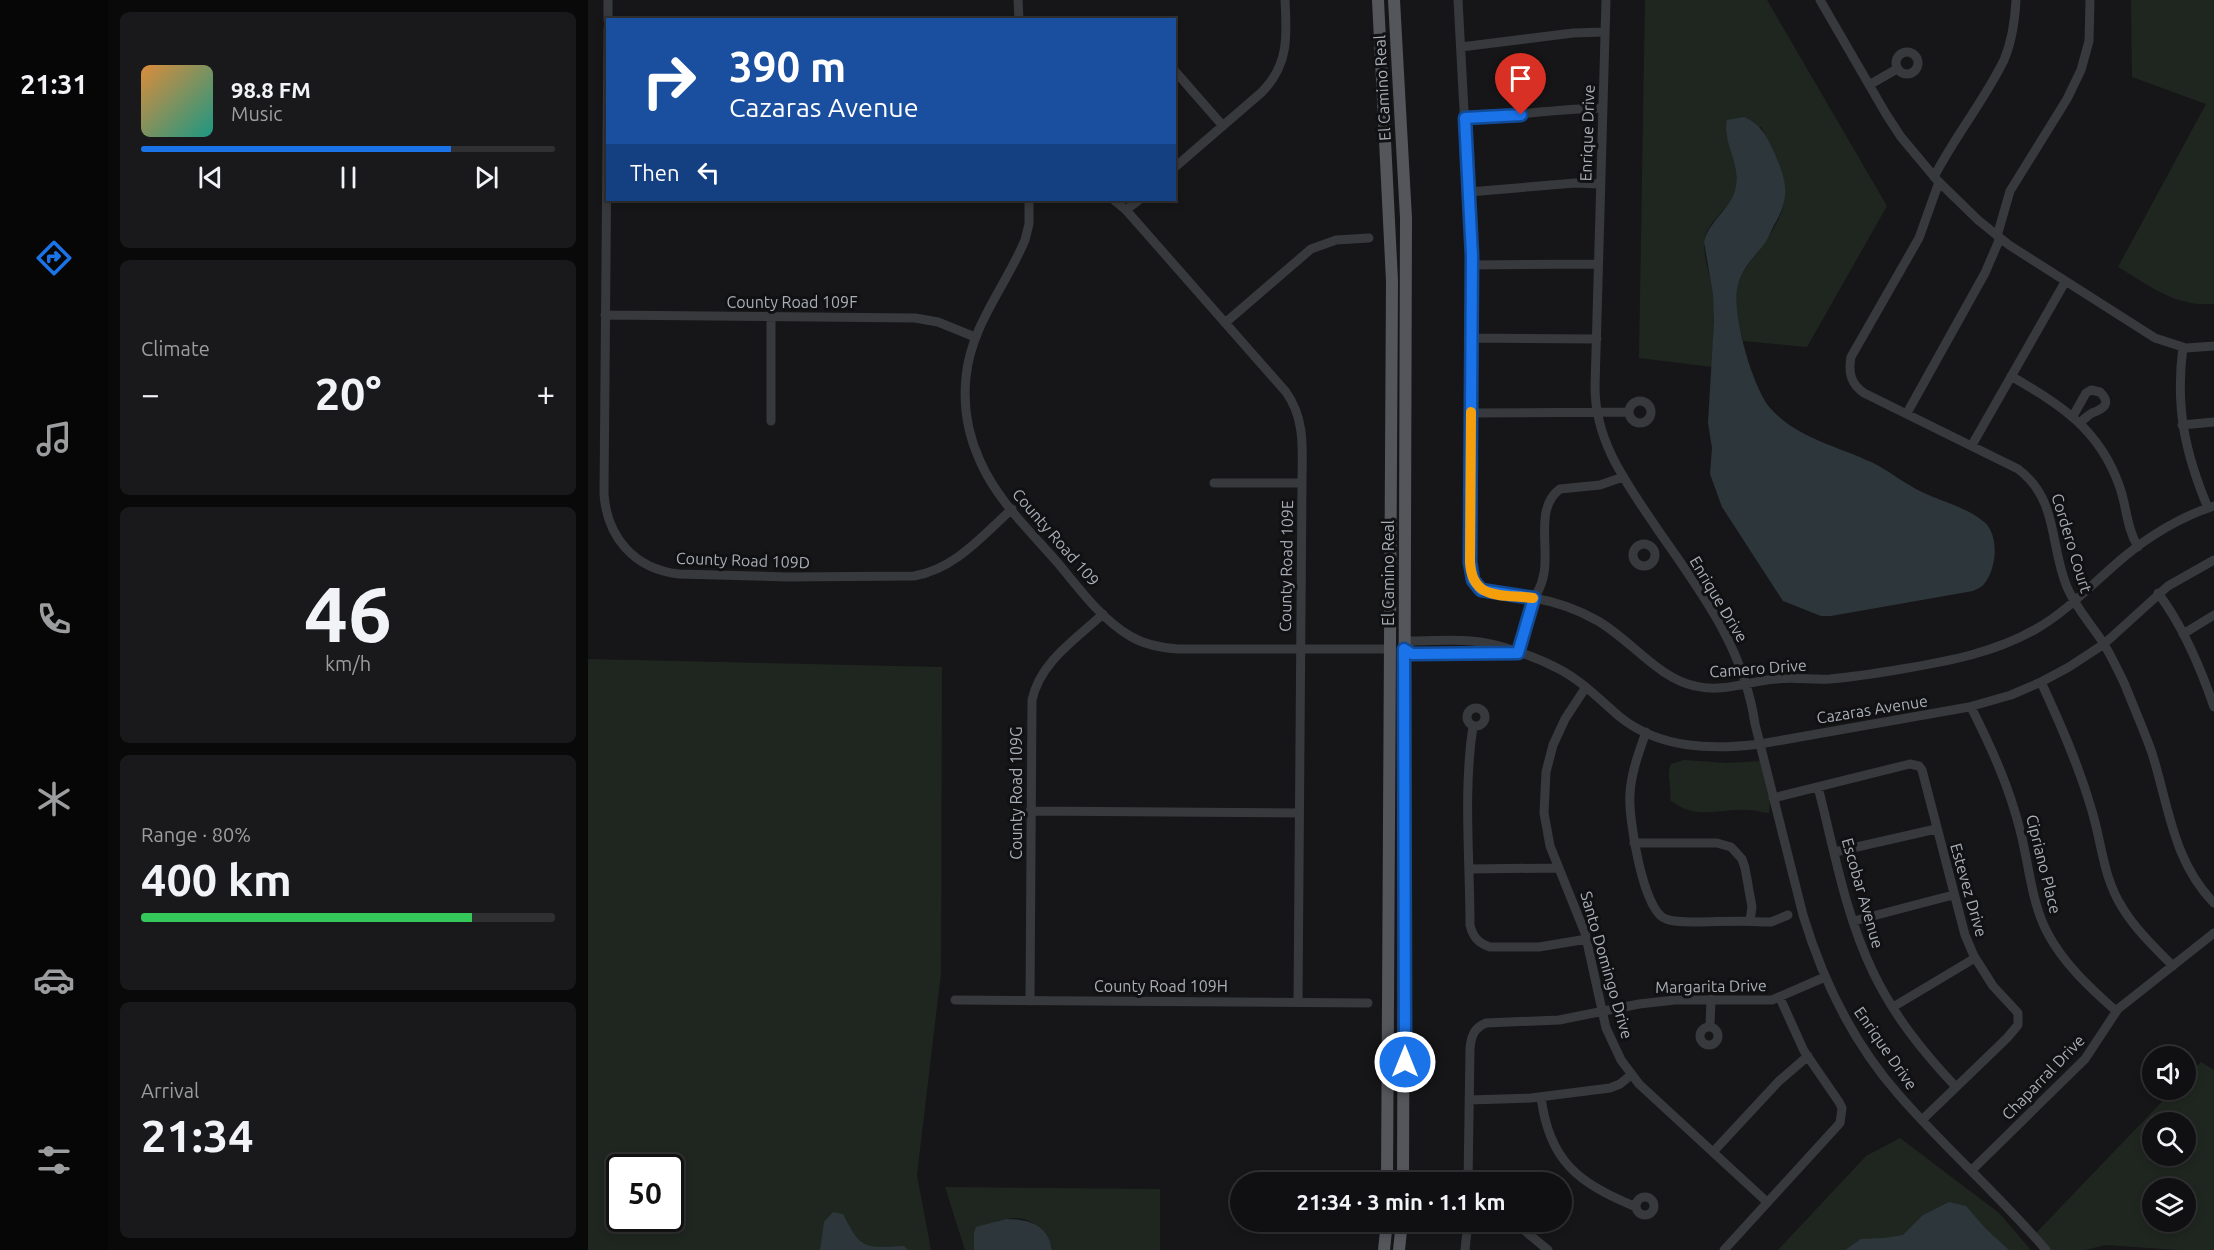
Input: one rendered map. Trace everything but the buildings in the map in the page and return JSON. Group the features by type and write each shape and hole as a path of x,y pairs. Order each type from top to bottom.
{"main road":[{"name":"El Camino Real","path":"1378,0 1392,281 1388,1172"},
{"name":"El Camino Real","path":"1394,0 1406,218 1403,1172"},
{"path":"1389,649 1404,649"},
{"path":"1384,1250 1386,1232"},
{"path":"1399,1250 1401,1232"}],"street":[{"path":"608,0 608,18"},
{"path":"1018,0 1019,18"},
{"path":"1176,166 1262,92 1278,72 1286,46 1285,0"},
{"name":"Camero Drive","path":"1458,0 1471,265 1470,562 1473,580 1477,586 1486,592 1534,598 1565,606 1597,621 1627,640 1654,666 1683,683 1717,689 1775,679 1854,676 1979,653 2007,643 2036,629 2074,602 2138,546 2164,529 2211,507"},
{"name":"Enrique Drive","path":"1606,0 1595,399 1606,445 1623,477 1719,622 1735,654 1747,685 1803,915 1836,1003 1864,1049 1898,1094 2046,1250"},
{"path":"1820,0 1902,138 1936,180 1999,237 2140,330 2169,344 2183,347 2214,346"},
{"name":"Cordero Court","path":"2016,0 2012,32 2003,60 1947,151 1919,238 1851,357 1851,377 1857,388 2018,469 2041,492 2050,514 2056,555 2074,602 2104,644 2124,685 2152,752 2177,846 2192,875 2214,903"},
{"path":"1906,412 1985,273 1999,237 2010,191 2062,108 2081,70 2089,41 2090,0"},
{"path":"1461,47 1573,33 1605,32"},
{"path":"1869,85 1897,69"},
{"path":"1176,72 1223,126"},
{"path":"1465,118 1527,115 1574,108 1602,108"},
{"path":"1469,192 1563,184 1600,184"},
{"name":"County Road 109D","path":"606,201 604,494 606,511 618,540 629,553 647,565 669,573 691,575 914,576 932,572 949,564 1012,510"},
{"name":"County Road 109","path":"1029,201 1029,224 1022,248 975,337 965,378 969,428 975,451 986,473 1012,510 1103,614 1130,636 1160,647 1389,649"},
{"name":"County Road 109E","path":"1115,201 1126,210 1286,392 1295,407 1301,426 1298,1002"},
{"path":"1126,210 1137,201"},
{"path":"1225,323 1311,249 1336,240 1369,238"},
{"path":"1471,265 1599,264"},
{"path":"1972,445 2065,282"},
{"name":"County Road 109F","path":"605,315 915,318 938,322 975,337"},
{"path":"771,317 771,421"},
{"path":"1471,338 1597,339"},
{"path":"2183,347 2179,391 2181,424 2193,470 2211,507"},
{"path":"2011,376 2045,396 2077,419 2099,445 2115,474 2130,533 2138,546"},
{"path":"1471,413 1629,412"},
{"path":"2181,424 2214,422"},
{"path":"1518,653 1534,598 1541,590 1545,570 1546,506 1554,493 1565,487 1600,485 1623,477"},
{"path":"1214,483 1302,483"},
{"path":"1654,549 1665,540"},
{"name":"Cazaras Avenue","path":"1518,653 1412,654 1404,649 1412,641 1471,641 1518,653 1560,669 1586,687 1623,719 1646,732 1688,746 1726,748 1760,744 1971,707 2011,695 2041,682 2104,644 2158,593 2190,572 2214,560"},
{"path":"2158,593 2167,604 2213,703"},
{"name":"County Road 109G","path":"1030,1000 1032,707 1037,684 1052,661 1103,614"},
{"path":"2182,634 2214,615"},
{"path":"2041,682 2065,733 2084,782 2103,861 2114,892 2132,921 2173,966"},
{"name":"Santo Domingo Drive","path":"1586,687 1559,732 1546,772 1544,813 1550,846 1569,888 1587,939 1601,1012 1612,1043 1631,1074 1767,1202"},
{"name":"Cipriano Place","path":"1971,707 2010,793 2035,901 2047,932 2069,964 2116,1011"},
{"path":"1473,726 1469,754 1470,925 1474,938 1490,947 1539,947 1587,939"},
{"path":"1646,732 1630,789 1629,813 1634,843 1650,899 1659,915 1669,920 1680,921 1771,922 1788,915"},
{"name":"Estevez Drive","path":"1773,798 1910,764 1922,770 1925,776 1936,829 1965,935 1975,958 1993,986 2018,1013 2019,1021 2016,1029 1922,1120"},
{"name":"Escobar Avenue","path":"1818,787 1854,921 1873,972 1920,1047 1956,1087"},
{"path":"1030,811 1299,813"},
{"path":"1835,852 1936,829"},
{"path":"1634,843 1717,843 1731,847 1742,859 1752,907 1750,921"},
{"path":"1470,868 1558,868"},
{"path":"1854,921 1953,895"},
{"name":"Chaparral Drive","path":"1972,1170 2085,1059 2125,1001 2214,933"},
{"path":"1893,1007 1975,958"},
{"name":"Margarita Drive","path":"1468,1172 1470,1041 1480,1026 1493,1022 1559,1020 1656,1002 1711,999 1761,1002 1780,998 1825,977"},
{"name":"Margarita Drive","path":"1724,1250 1840,1123 1842,1108 1808,1056 1780,998"},
{"path":"1710,1026 1711,999"},
{"name":"County Road 109H","path":"955,1000 1368,1003"},
{"path":"1713,1152 1779,1081 1808,1056"},
{"path":"1469,1100 1541,1097 1616,1086 1631,1074"},
{"path":"1541,1097 1546,1127 1557,1153 1566,1164 1592,1185 1636,1207"},
{"path":"1465,1250 1466,1232"},
{"path":"1526,1232 1548,1250"}],"shaded area":[{"path":"1645,0 1767,0 1887,206 1807,347 1743,341 1738,319 1736,302 1739,281 1774,228 1784,199 1782,172 1761,127 1726,134 1735,162 1735,190 1725,208 1709,227 1704,241 1714,302 1712,367 1639,358"},
{"path":"2131,0 2214,0 2214,304 2175,299 2118,267 2206,104 2132,77"},
{"path":"1744,117 1759,128 1770,142 1785,183 1785,199 1782,208 1764,245 1745,269 1736,297 1740,330 1757,385 1771,409 1782,420 1808,436 1865,459 1916,489 1962,508 1983,521 1992,534 1994,561 1988,578 1983,585 1973,591 1821,616 1783,601 1722,507 1710,474 1712,448 1708,423 1714,321 1713,294 1704,242 1711,227 1730,201 1736,185 1736,168 1727,136 1727,120"},
{"path":"588,659 942,667 941,973 917,1175 931,1250 588,1250"},
{"path":"1684,760 1727,763 1760,761 1770,803 1769,813 1750,810 1699,812 1689,810 1670,800 1671,764"},
{"path":"2201,1062 2214,1070 2214,1250 2106,1245 2085,1250 2051,1250 2036,1233 2142,1122 2142,1166 2196,1166 2196,1112 2152,1112 2163,1100 2196,1100 2196,1067"},
{"path":"1900,1138 1999,1213 2031,1250 1778,1250 1866,1156"},
{"path":"945,1187 1160,1189 1160,1250 1052,1250 1048,1239 1036,1225 1028,1220 1010,1218 974,1233 974,1250 965,1250"},
{"path":"1949,1202 1966,1206 2009,1250 1845,1250 1861,1239 1903,1235 1923,1215"},
{"path":"833,1212 843,1214 854,1234 865,1244 880,1247 904,1246 908,1250 820,1250 824,1222"},
{"path":"1006,1219 1022,1220 1036,1225 1046,1234 1052,1250 974,1250 976,1227"}],"slow traffic":[{"path":"1471,412 1470,562 1473,580 1481,590 1486,592 1533,598"}],"route":[{"path":"1405,1062 1404,649 1412,654 1518,653 1534,598 1481,590 1473,580 1470,562 1472,256 1465,118 1521,115"}]}
